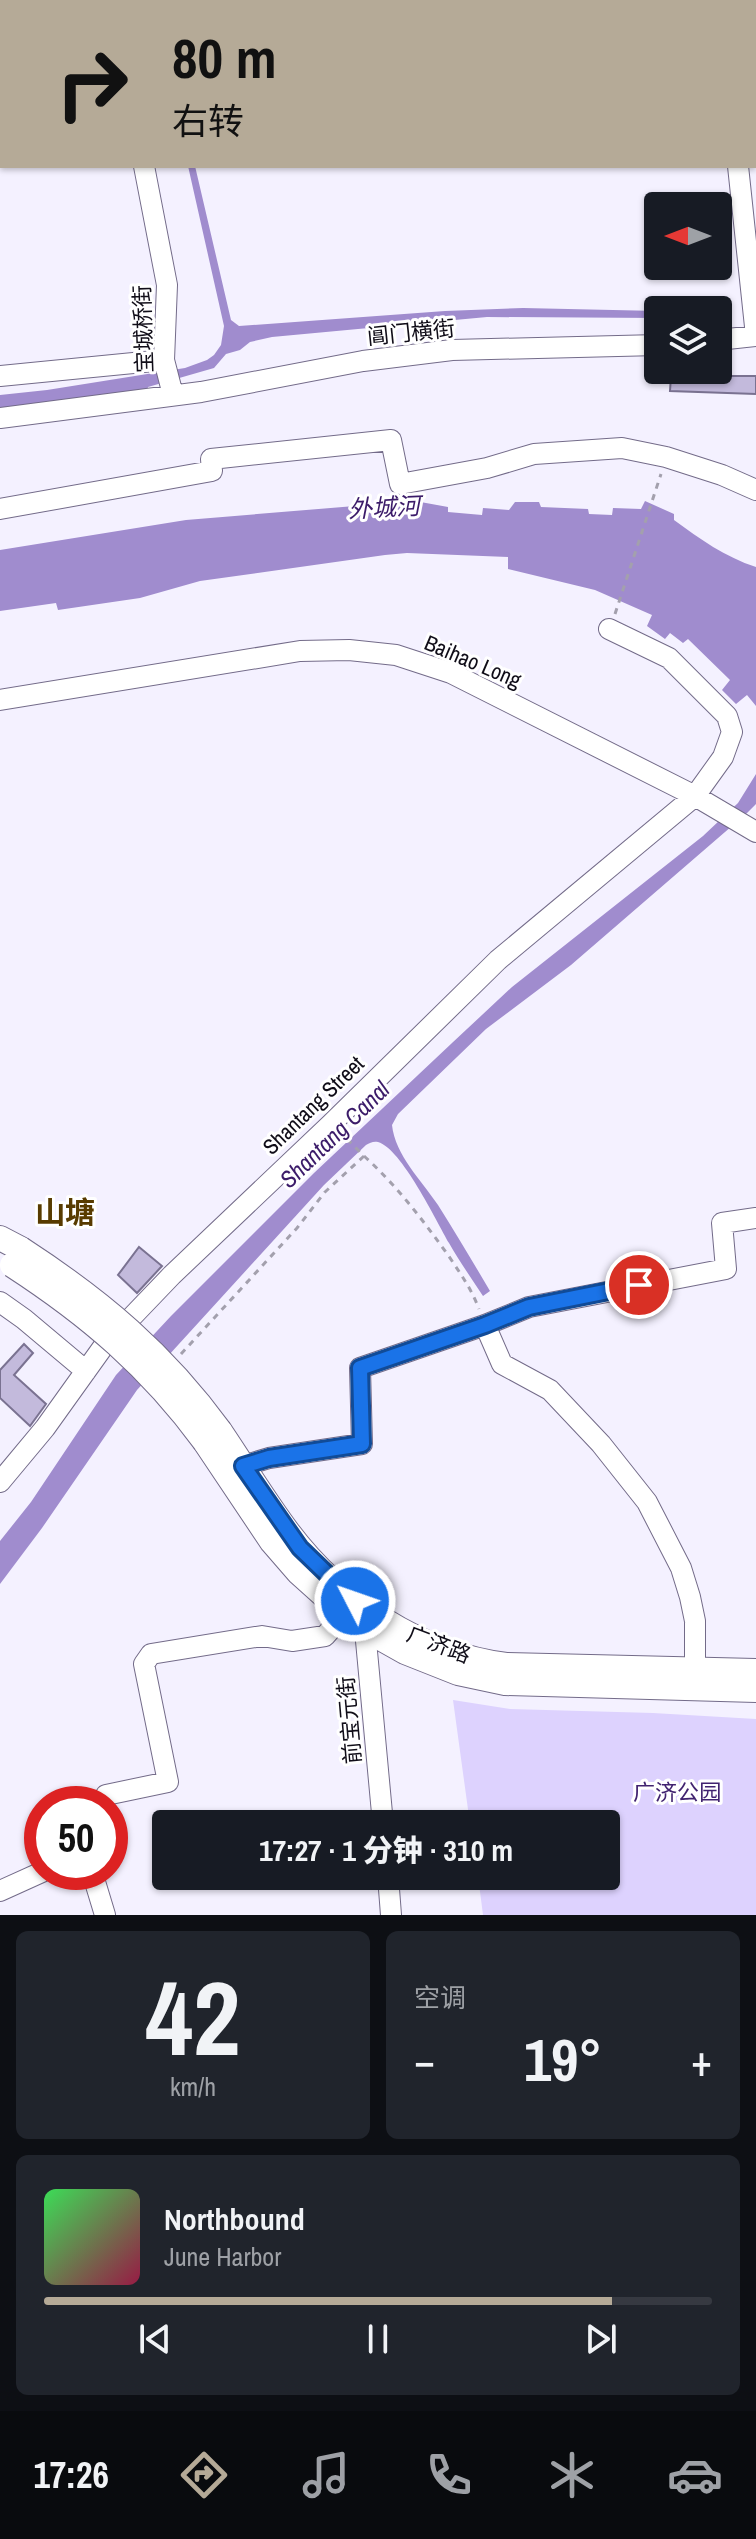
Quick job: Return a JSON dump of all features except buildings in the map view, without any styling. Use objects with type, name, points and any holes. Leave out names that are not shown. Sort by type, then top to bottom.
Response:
[{"type":"main road","name":"广济路","points":[[8,1253],[75,1285],[134,1333],[185,1385],[277,1548],[310,1584],[359,1615],[433,1645],[489,1662],[531,1667],[756,1671]]},
{"type":"main road","name":"广济路","points":[[213,1436],[243,1466],[300,1548],[388,1644],[436,1665],[496,1682],[756,1690]]},
{"type":"street","name":"宝城桥街","points":[[144,168],[167,285],[168,377]]},
{"type":"street","points":[[732,334],[755,323],[750,214],[738,168]]},
{"type":"street","name":"阊门横街","points":[[168,377],[363,361],[452,350],[644,345]]},
{"type":"street","points":[[0,376],[168,377]]},
{"type":"street","points":[[0,418],[168,377]]},
{"type":"street","points":[[0,509],[212,471],[211,459],[391,440],[400,484],[487,468],[534,454],[622,448],[666,457],[756,490]]},
{"type":"street","name":"Shantang Street","points":[[0,1482],[45,1428],[103,1347],[172,1275],[498,960],[704,801],[732,732],[727,716],[669,658],[612,621]]},
{"type":"street","name":"Baihao Long","points":[[0,700],[300,651],[349,650],[396,655],[451,673],[704,801],[752,830]]},
{"type":"street","points":[[243,1466],[269,1458],[362,1444],[360,1368],[529,1307],[726,1269],[722,1223],[756,1218]]},
{"type":"street","points":[[0,1302],[86,1371]]},
{"type":"street","points":[[485,1325],[502,1364],[550,1390],[601,1444],[647,1502],[681,1568],[690,1597],[695,1621],[695,1671]]},
{"type":"street","points":[[128,1790],[168,1782],[144,1664],[151,1654],[262,1636],[292,1641],[325,1636],[359,1615]]},
{"type":"street","name":"前宝元街","points":[[359,1615],[381,1810]]},
{"type":"street","points":[[0,1891],[24,1880]]},
{"type":"street","points":[[97,1890],[105,1915]]},
{"type":"street","points":[[389,1890],[391,1915]]},
{"type":"path","points":[[612,621],[666,457]]},
{"type":"path","points":[[347,1139],[419,1214],[472,1290],[485,1325]]},
{"type":"path","points":[[178,1358],[362,1154]]},
{"type":"green space","name":"广济公园","points":[[453,1700],[510,1709],[756,1719],[756,1915],[483,1915],[480,1890],[620,1890],[620,1810],[468,1810]]},
{"type":"water","points":[[188,168],[195,168],[231,320],[239,326],[523,308],[644,311],[644,318],[487,317],[272,337],[250,342],[240,350],[226,354],[214,368],[148,387],[147,391],[0,414],[0,395],[185,368],[207,360],[221,345],[224,326]]},
{"type":"water","name":"外城河","points":[[415,501],[448,507],[448,512],[482,515],[483,508],[509,510],[515,502],[539,502],[541,507],[588,509],[589,514],[612,515],[613,508],[641,509],[645,501],[674,514],[674,520],[703,541],[756,567],[756,706],[747,695],[736,704],[722,690],[730,680],[688,639],[683,643],[670,633],[665,639],[647,626],[652,615],[595,590],[508,569],[508,557],[385,555],[200,581],[140,598],[58,610],[56,603],[0,611],[0,550],[186,520]]},
{"type":"water","points":[[756,774],[756,804],[747,813],[571,965],[486,1029],[398,1114],[392,1125],[398,1147],[438,1205],[490,1291],[483,1296],[397,1157],[378,1142],[366,1145],[324,1185],[137,1390],[0,1584],[0,1541],[31,1502],[116,1375],[171,1316],[314,1173],[512,987],[703,836],[738,803]]},
{"type":"district","name":"山塘","points":[[65,1212]]},
{"type":"route","points":[[355,1601],[300,1548],[243,1466],[269,1458],[362,1444],[360,1368],[529,1307],[639,1285]]},
{"type":"water label","name":"Shantang Canal","points":[[334,1134]]}]
